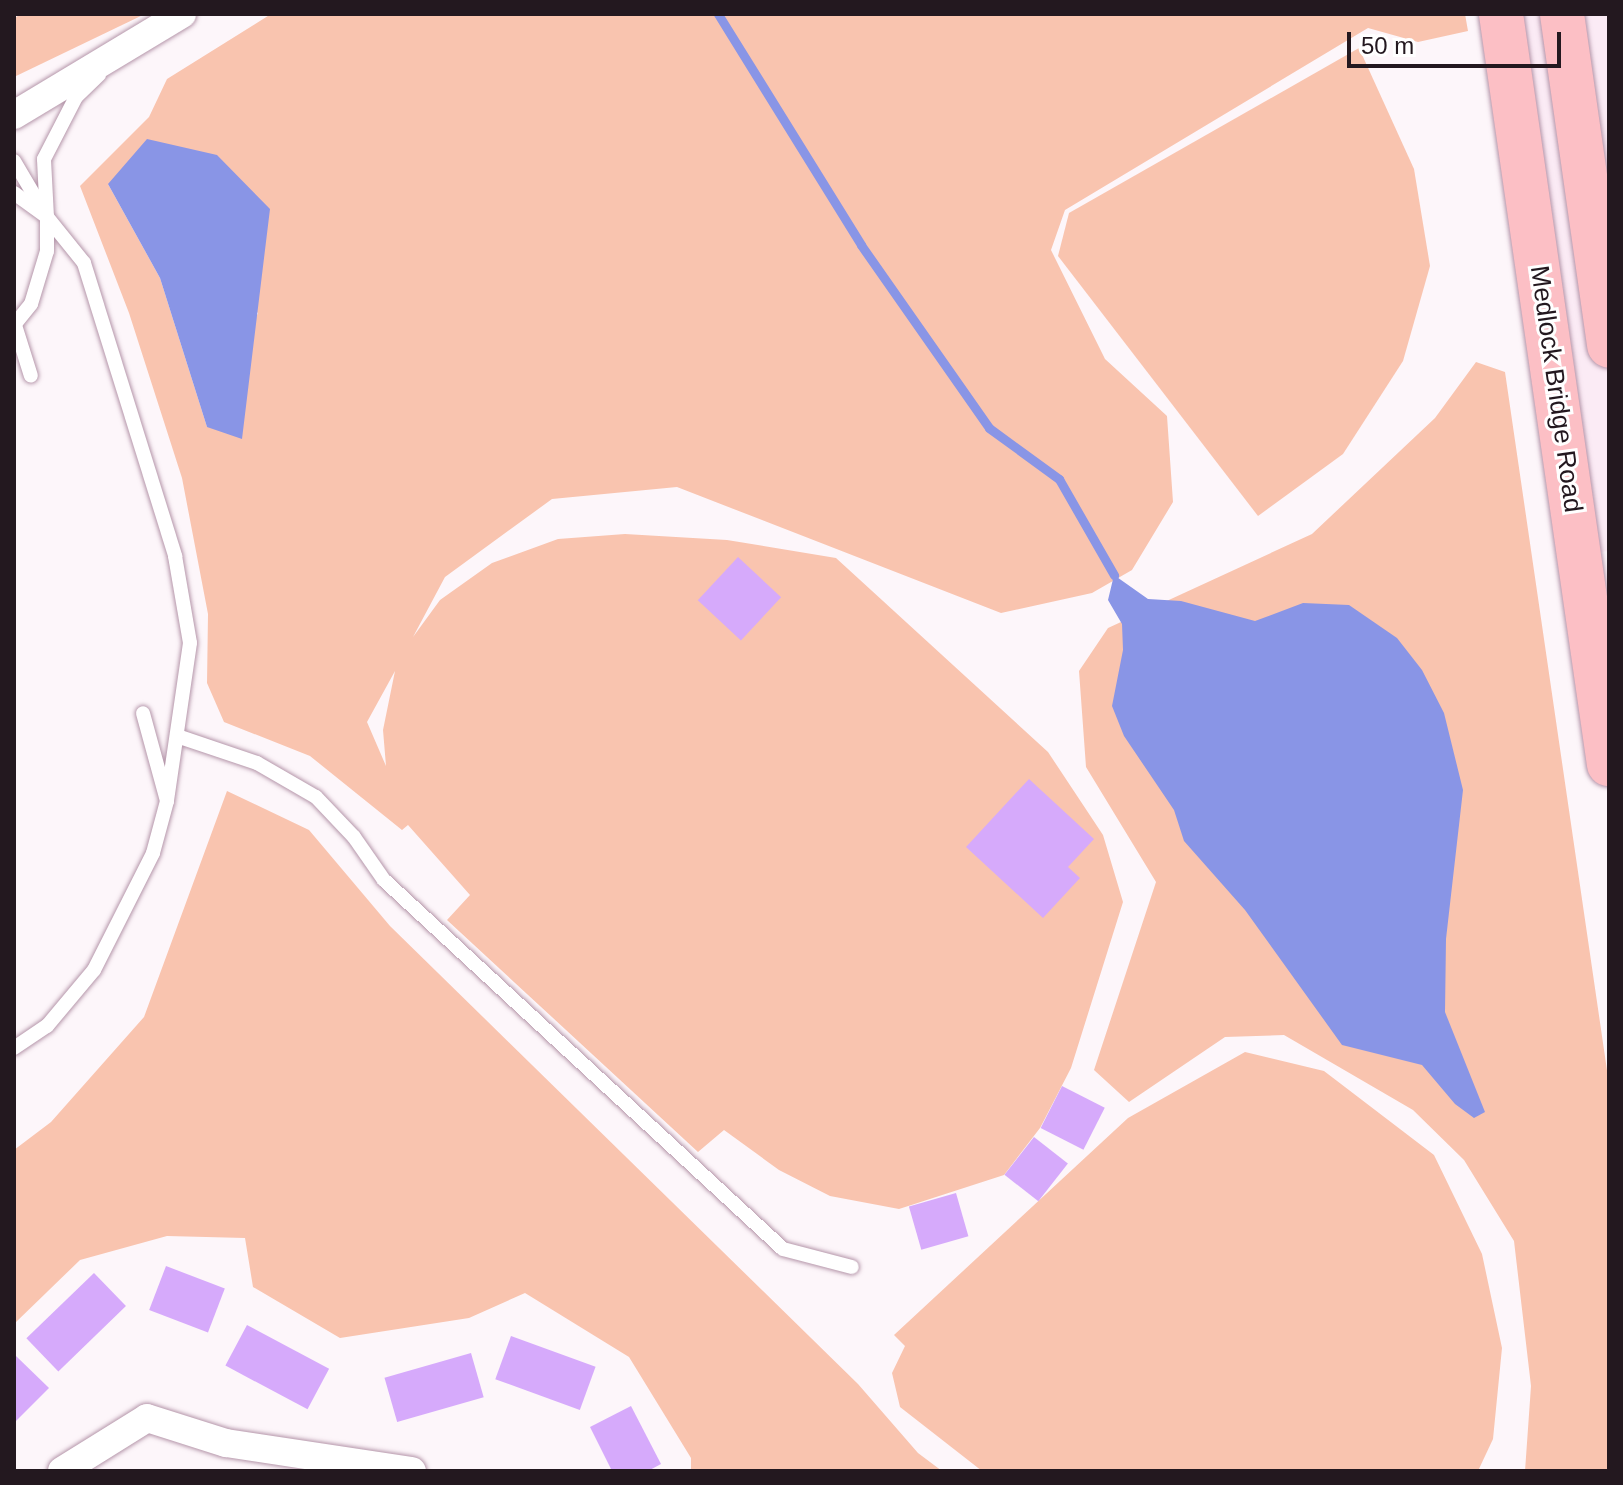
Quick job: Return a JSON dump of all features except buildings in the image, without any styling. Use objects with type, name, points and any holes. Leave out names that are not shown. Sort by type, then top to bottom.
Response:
[{"type":"highway","name":"Medlock Bridge Road","points":[[1501,14],[1609,764]]},
{"type":"highway","points":[[1562,14],[1609,346]]},
{"type":"street","points":[[14,115],[182,14]]},
{"type":"street","points":[[62,1471],[147,1418],[226,1443],[412,1471]]},
{"type":"lane","points":[[31,376],[14,325],[31,304],[47,251],[44,159],[57,127],[76,97],[128,46]]},
{"type":"lane","points":[[14,161],[47,217],[84,263],[175,556],[190,643],[167,801],[153,853],[94,970],[47,1026],[14,1048]]},
{"type":"lane","points":[[14,193],[47,217]]},
{"type":"lane","points":[[143,713],[167,801]]},
{"type":"lane","points":[[177,736],[257,763],[316,797],[354,837],[384,880],[783,1249],[852,1267]]},
{"type":"shaded area","points":[[20,14],[145,14],[14,77],[14,19]]},
{"type":"shaded area","points":[[271,14],[1465,14],[1468,31],[1418,42],[1368,28],[1065,210],[1051,250],[1105,359],[1167,416],[1173,502],[1132,570],[1092,593],[1001,613],[677,487],[552,499],[445,577],[413,637],[440,600],[492,563],[558,539],[625,534],[727,540],[836,558],[1048,752],[1103,835],[1123,902],[1071,1068],[1040,1128],[1004,1175],[899,1209],[830,1196],[779,1170],[724,1130],[698,1152],[447,920],[470,895],[408,825],[402,830],[310,756],[224,722],[207,683],[208,614],[182,478],[129,313],[80,186],[149,117],[167,79]],"holes":[[[108,184],[258,313],[207,427],[160,278]],[[395,671],[383,730],[386,766],[367,722]]]},
{"type":"shaded area","points":[[1501,14],[1609,14],[1609,551],[1589,553]]},
{"type":"shaded area","points":[[1359,48],[1414,169],[1430,266],[1403,361],[1343,454],[1258,516],[1058,256],[1069,213]]},
{"type":"shaded area","points":[[1476,362],[1505,372],[1609,1084],[1609,1471],[1525,1471],[1531,1386],[1514,1241],[1464,1160],[1413,1110],[1284,1035],[1225,1037],[1129,1102],[1094,1070],[1156,882],[1086,767],[1079,671],[1108,628],[1312,534],[1435,418]]},
{"type":"shaded area","points":[[227,791],[309,830],[390,926],[858,1384],[918,1453],[942,1471],[691,1471],[691,1458],[629,1357],[525,1293],[469,1318],[340,1338],[253,1287],[245,1238],[167,1236],[80,1260],[14,1324],[14,1150],[51,1122],[144,1017]]},
{"type":"shaded area","points":[[1245,1052],[1324,1071],[1434,1155],[1482,1254],[1502,1348],[1493,1439],[1478,1471],[982,1471],[900,1407],[892,1373],[905,1346],[894,1335],[1128,1118]]},
{"type":"water","points":[[147,139],[217,155],[270,209],[242,439],[207,427],[160,278],[108,184]]},
{"type":"water","points":[[1114,575],[1148,599],[1181,601],[1255,621],[1303,603],[1349,605],[1397,638],[1422,670],[1444,713],[1463,790],[1446,939],[1445,1012],[1485,1112],[1474,1118],[1455,1104],[1422,1065],[1342,1045],[1245,910],[1184,841],[1174,810],[1124,736],[1112,706],[1123,650],[1122,624],[1108,600]]},
{"type":"waterway","points":[[718,14],[861,245],[989,428],[1059,479],[1114,575]]}]
